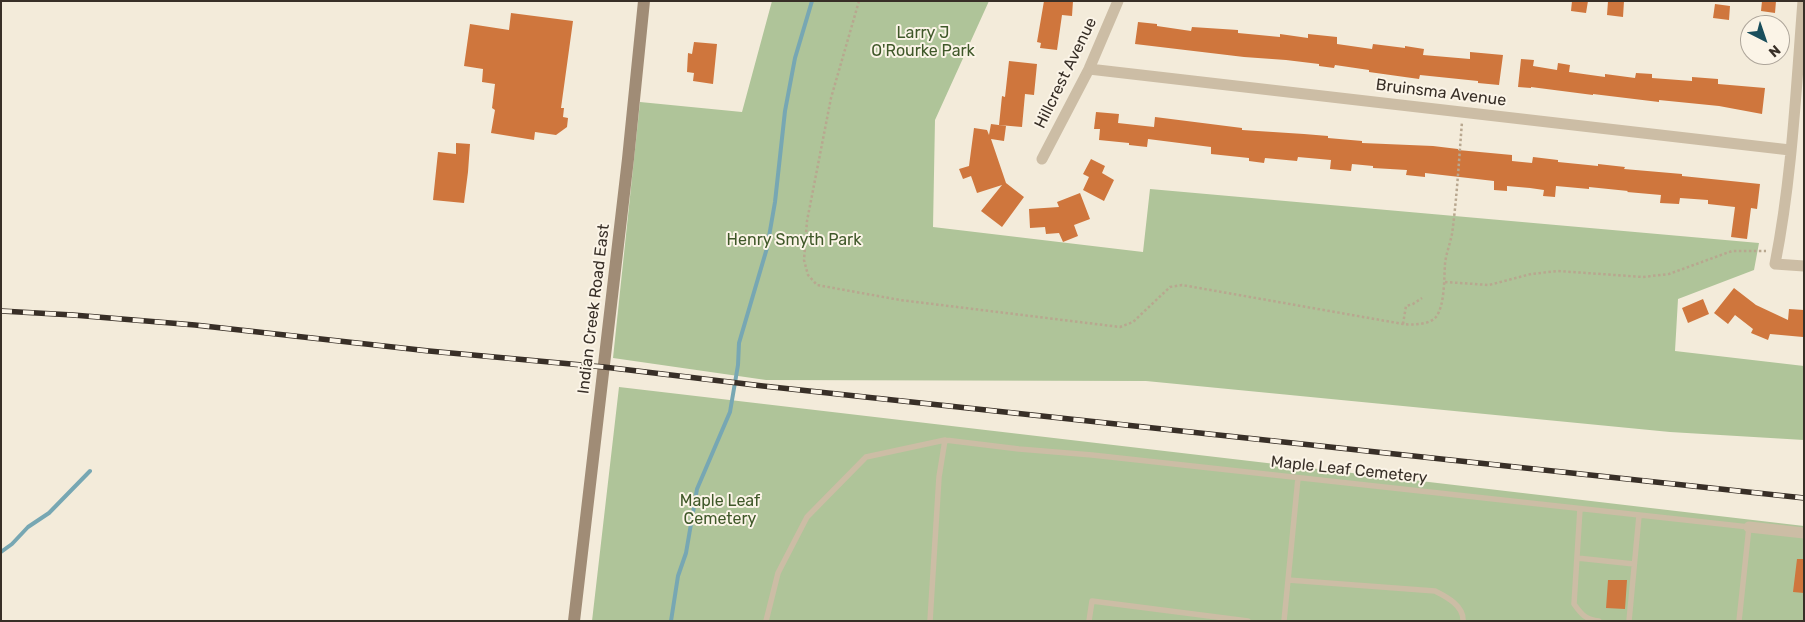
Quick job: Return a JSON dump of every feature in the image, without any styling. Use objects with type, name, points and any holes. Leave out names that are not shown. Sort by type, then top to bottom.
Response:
[{"type":"main road","name":"Indian Creek Road East","points":[[574,621],[628,159],[644,1]]},
{"type":"street","name":"Hillcrest Avenue","points":[[1042,159],[1089,69],[1118,1]]},
{"type":"street","points":[[1803,1],[1790,150],[1774,264],[1804,266]]},
{"type":"street","name":"Bruinsma Avenue","points":[[1089,69],[1790,150]]},
{"type":"street","points":[[1749,527],[1804,533]]},
{"type":"lane","name":"Maple Leaf Cemetery","points":[[766,621],[778,573],[807,517],[866,457],[945,440],[1749,527]]},
{"type":"lane","points":[[930,621],[939,477],[945,440]]},
{"type":"lane","points":[[1284,621],[1298,478]]},
{"type":"lane","points":[[1580,509],[1574,604],[1580,614],[1591,620],[1599,621]]},
{"type":"lane","points":[[1629,621],[1639,516]]},
{"type":"lane","points":[[1739,621],[1749,527]]},
{"type":"lane","points":[[1577,558],[1634,564]]},
{"type":"lane","points":[[1288,580],[1435,591],[1452,599],[1464,616],[1463,621]]},
{"type":"lane","points":[[1089,621],[1092,601],[1248,621]]},
{"type":"path","points":[[859,1],[831,98],[807,221],[804,260],[808,275],[818,285],[900,300],[1120,327],[1134,322],[1170,287],[1182,285],[1403,324],[1412,325],[1427,322],[1436,317],[1445,282],[1445,262],[1452,235],[1463,112]]},
{"type":"path","points":[[1445,282],[1489,285],[1531,274],[1558,271],[1643,277],[1669,274],[1732,251],[1777,251]]},
{"type":"path","points":[[1403,324],[1406,306],[1422,298]]},
{"type":"green space","name":"Henry Smyth Park","points":[[772,1],[989,1],[935,120],[933,227],[1143,252],[1150,189],[1759,243],[1754,270],[1678,299],[1675,351],[1804,366],[1804,440],[1670,432],[1146,381],[766,380],[613,358],[640,102],[742,112]]},
{"type":"green space","name":"Maple Leaf Cemetery","points":[[619,387],[1804,526],[1804,621],[592,621]]},
{"type":"building","points":[[1044,1],[1073,1],[1072,16],[1062,15],[1057,50],[1040,48],[1041,43],[1037,42]]},
{"type":"building","points":[[1572,1],[1588,1],[1586,13],[1571,11]]},
{"type":"building","points":[[1608,1],[1624,1],[1623,17],[1607,15]]},
{"type":"building","points":[[1762,1],[1776,1],[1775,13],[1761,11]]},
{"type":"building","points":[[1715,4],[1730,6],[1729,20],[1713,18]]},
{"type":"building","points":[[511,13],[573,21],[561,108],[564,108],[563,117],[568,118],[567,127],[556,135],[535,132],[534,140],[491,133],[495,110],[492,108],[495,84],[482,82],[483,69],[464,66],[470,24],[509,30]]},
{"type":"building","points":[[1138,22],[1191,31],[1192,27],[1238,30],[1238,33],[1280,37],[1280,34],[1308,38],[1308,34],[1337,37],[1337,44],[1372,49],[1373,44],[1405,48],[1405,46],[1424,49],[1423,55],[1470,59],[1470,52],[1503,55],[1499,85],[1420,75],[1419,79],[1335,65],[1334,68],[1286,60],[1135,44]]},
{"type":"building","points":[[694,42],[717,44],[713,84],[693,81],[694,73],[687,72],[688,53],[692,54]]},
{"type":"building","points":[[1521,59],[1534,60],[1533,66],[1557,70],[1558,63],[1570,65],[1569,72],[1605,77],[1605,74],[1635,78],[1636,73],[1652,74],[1652,78],[1692,81],[1692,77],[1718,79],[1718,84],[1765,88],[1762,114],[1719,106],[1659,100],[1659,102],[1518,87]]},
{"type":"building","points":[[1009,61],[1037,64],[1034,95],[1025,94],[1022,127],[999,125],[1002,96],[1005,97]]},
{"type":"building","points":[[1096,112],[1119,114],[1118,123],[1154,127],[1155,117],[1242,128],[1242,130],[1328,136],[1328,138],[1362,141],[1362,143],[1433,146],[1512,155],[1512,161],[1532,163],[1533,157],[1558,160],[1558,162],[1598,166],[1598,164],[1625,167],[1624,169],[1760,184],[1757,209],[1751,208],[1747,239],[1731,237],[1735,207],[1708,204],[1708,200],[1680,198],[1679,204],[1660,203],[1661,195],[1589,187],[1589,189],[1556,186],[1555,197],[1543,196],[1544,190],[1530,188],[1507,186],[1507,191],[1494,190],[1494,181],[1425,173],[1425,177],[1406,175],[1407,170],[1373,168],[1373,166],[1352,164],[1351,171],[1330,169],[1331,160],[1298,157],[1297,161],[1265,158],[1264,163],[1249,161],[1249,158],[1211,154],[1211,147],[1148,139],[1147,147],[1129,145],[1129,143],[1099,140],[1100,129],[1094,129]]},
{"type":"building","points":[[991,124],[1006,126],[1004,141],[991,139],[1006,183],[1024,197],[1002,227],[981,211],[1002,185],[977,193],[971,176],[963,179],[959,169],[969,166],[974,128],[987,130],[989,135]]},
{"type":"building","points":[[456,143],[470,144],[464,203],[433,200],[438,152],[456,154]]},
{"type":"building","points":[[1091,159],[1105,166],[1102,173],[1114,180],[1104,201],[1083,190],[1089,177],[1083,174]]},
{"type":"building","points":[[1080,193],[1090,219],[1074,225],[1078,236],[1063,242],[1059,233],[1046,234],[1045,227],[1030,228],[1029,209],[1059,207],[1057,202]]},
{"type":"building","points":[[1734,288],[1756,305],[1788,320],[1789,309],[1804,310],[1803,337],[1770,334],[1768,340],[1751,333],[1753,329],[1735,315],[1728,324],[1714,313]]},
{"type":"building","points":[[1703,299],[1709,314],[1688,323],[1682,308]]},
{"type":"building","points":[[1797,559],[1804,559],[1804,593],[1793,592]]},
{"type":"building","points":[[1608,580],[1627,580],[1625,609],[1606,608]]},
{"type":"waterway","points":[[671,621],[678,576],[686,553],[697,489],[730,412],[738,365],[739,343],[767,248],[775,202],[785,111],[795,58],[812,1]]},
{"type":"waterway","points":[[1,552],[12,544],[28,527],[49,513],[90,471]]},
{"type":"railway","points":[[1,311],[195,325],[429,351],[604,367],[763,386],[1804,498]]},
{"type":"park label","name":"Larry J O'Rourke Park","points":[[923,42]]}]
